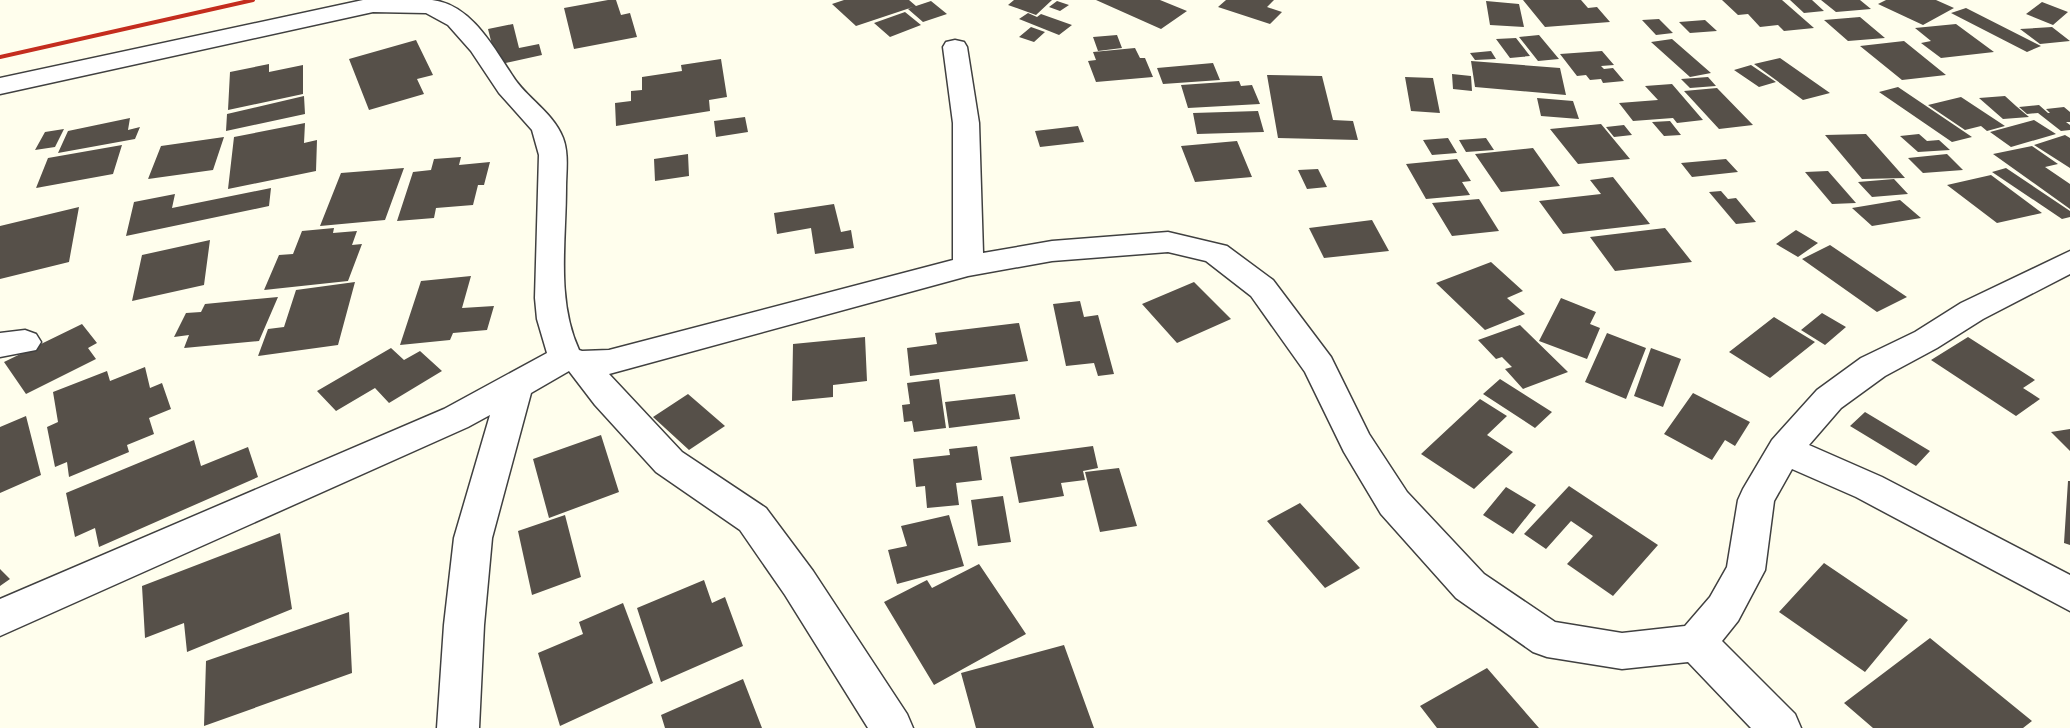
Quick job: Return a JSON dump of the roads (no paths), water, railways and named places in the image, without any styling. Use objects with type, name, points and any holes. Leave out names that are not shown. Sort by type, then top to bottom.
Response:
[{"type":"street","points":[[0,86],[382,2],[424,4],[462,10],[507,86],[531,112],[549,137],[552,161],[549,297],[552,323],[558,344],[669,462],[753,519],[799,583],[892,728]]},
{"type":"street","points":[[955,47],[966,123],[968,266]]},
{"type":"street","points":[[0,618],[456,418],[574,361],[609,362],[968,266],[1052,251],[1168,242],[1216,253],[1262,288],[1319,366],[1356,442],[1395,502],[1470,586],[1547,639],[1622,651],[1696,643],[1724,609],[1746,570],[1756,500],[1784,450],[1828,399],[1873,367],[1926,340],[1972,311],[2070,261]]},
{"type":"street","points":[[449,723],[473,538],[495,467],[514,389]]},
{"type":"street","points":[[1784,450],[1869,487],[2070,594]]},
{"type":"street","points":[[1696,643],[1780,728]]},
{"type":"railway","points":[[0,57],[253,0]]}]
